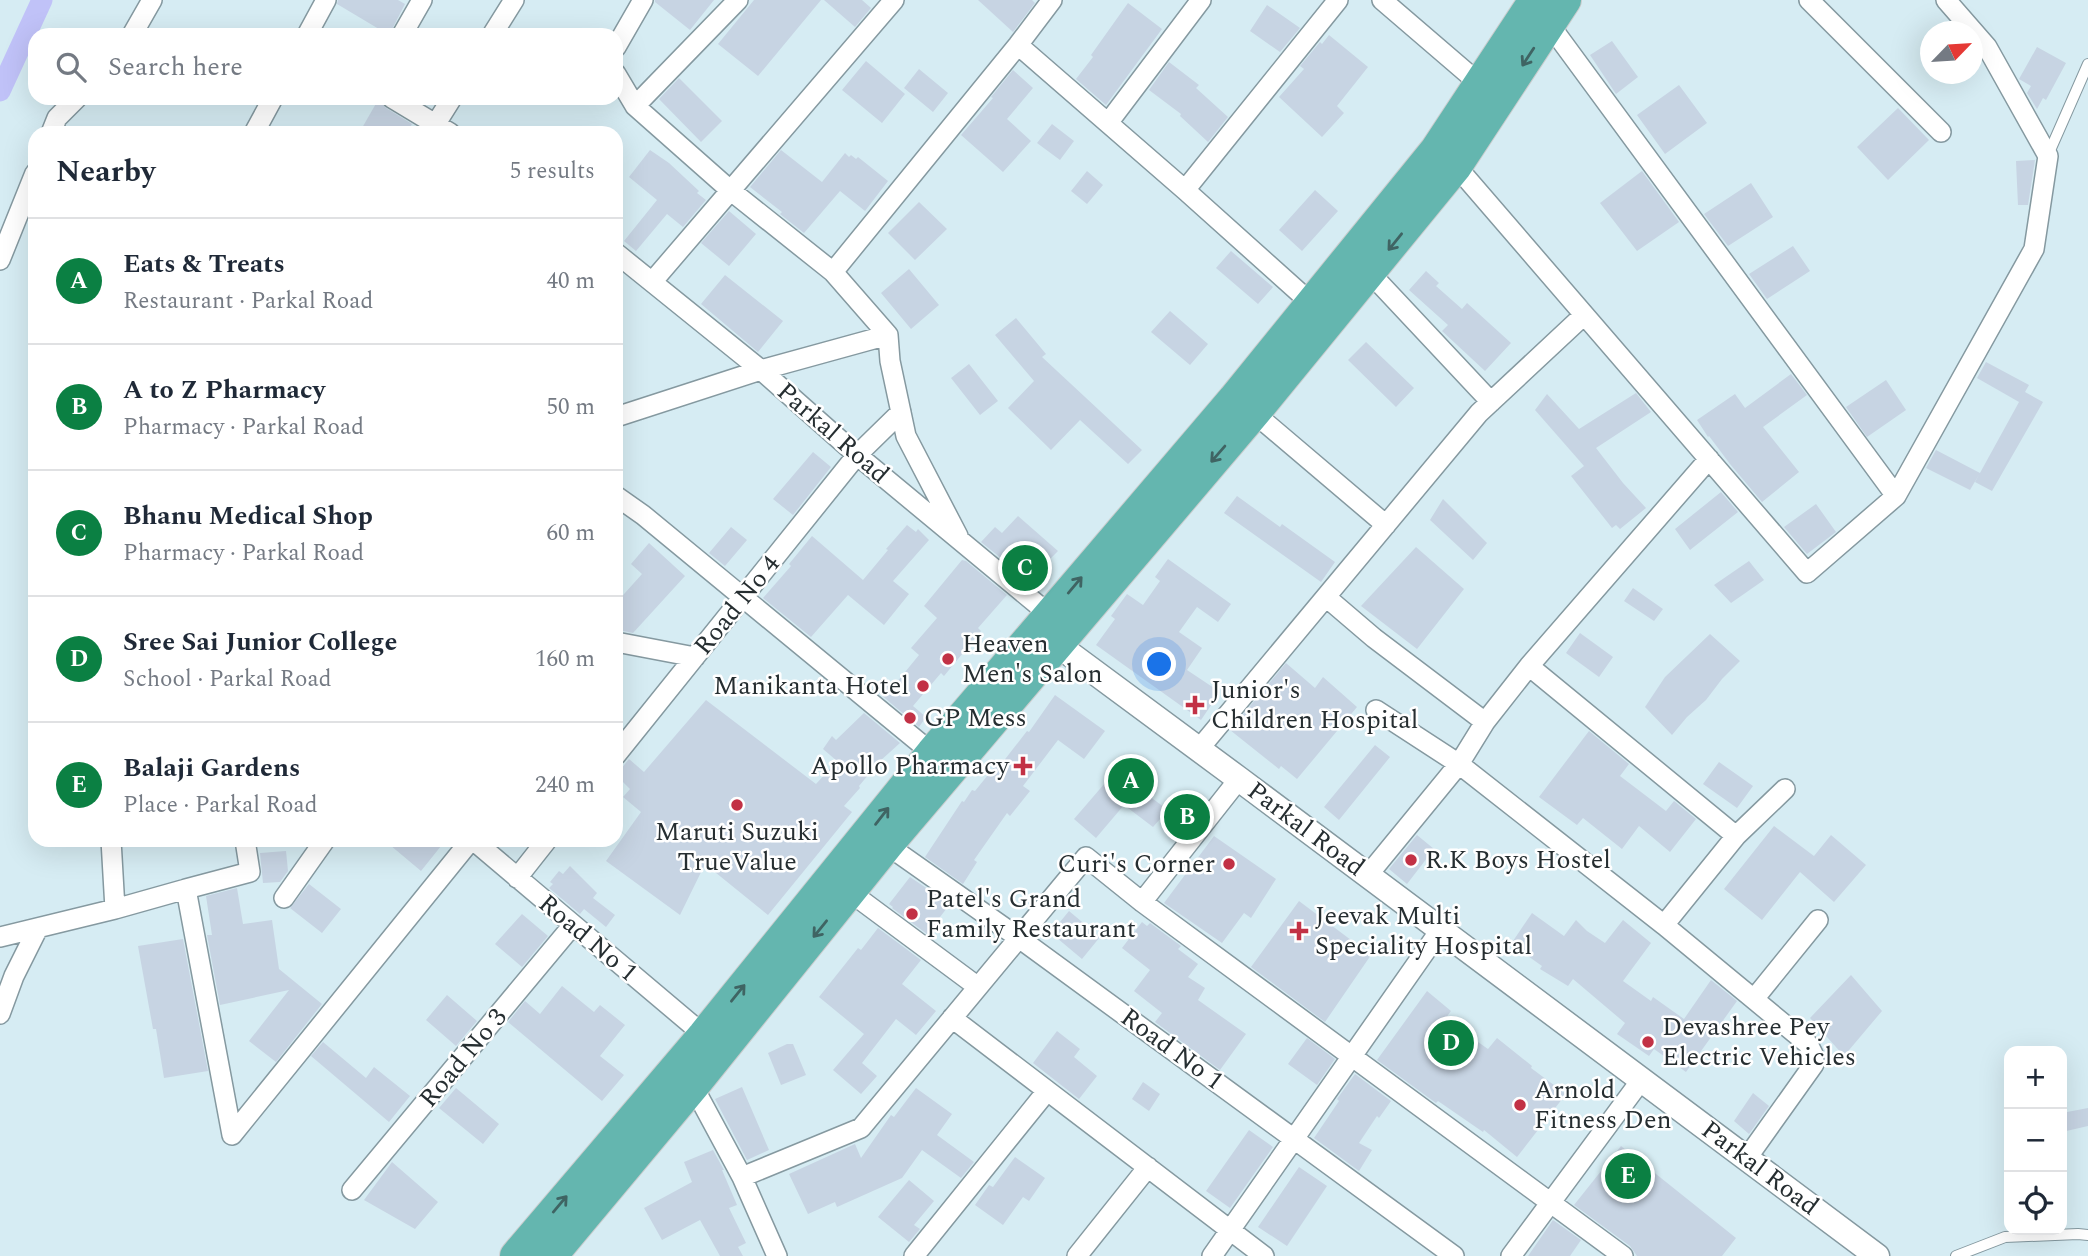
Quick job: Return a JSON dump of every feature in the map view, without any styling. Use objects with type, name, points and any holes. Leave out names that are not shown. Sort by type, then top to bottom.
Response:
[{"type":"highway","points":[[551,1256],[850,892],[1047,630],[1436,150],[1481,85],[1550,8]]},
{"type":"highway","points":[[516,1256],[704,1035],[932,753],[1254,413],[1370,273],[1456,166],[1550,8]]},
{"type":"street","points":[[136,28],[152,0]]},
{"type":"street","points":[[311,28],[326,0]]},
{"type":"street","points":[[406,28],[422,0]]},
{"type":"street","points":[[496,28],[514,0]]},
{"type":"street","points":[[623,35],[643,0]]},
{"type":"street","points":[[635,106],[738,0]]},
{"type":"street","points":[[652,282],[894,0]]},
{"type":"street","points":[[833,272],[1052,0]]},
{"type":"street","points":[[1108,123],[1201,0]]},
{"type":"street","points":[[1185,190],[1338,0]]},
{"type":"street","points":[[1382,0],[1481,85]]},
{"type":"street","points":[[1809,0],[1941,132]]},
{"type":"street","points":[[1456,166],[1807,573],[1896,496],[2034,249],[2048,156],[1987,47],[1946,0]]},
{"type":"street","points":[[1550,8],[1896,496]]},
{"type":"street","points":[[1018,45],[1311,303]]},
{"type":"street","points":[[623,86],[635,106],[730,190],[833,272],[888,335],[890,361],[906,436],[963,544]]},
{"type":"street","points":[[54,126],[57,118],[70,105]]},
{"type":"street","points":[[258,126],[269,105]]},
{"type":"street","points":[[401,105],[432,126]]},
{"type":"street","points":[[440,126],[449,105]]},
{"type":"street","points":[[0,260],[28,190]]},
{"type":"street","name":"Parkal Road","points":[[623,259],[761,370],[963,544],[1047,630],[1199,749],[1877,1256]]},
{"type":"street","points":[[1370,273],[1491,402]]},
{"type":"street","points":[[1199,749],[1479,413],[1584,315]]},
{"type":"street","points":[[623,414],[761,370],[888,335]]},
{"type":"street","name":"Road No 4","points":[[623,746],[857,455],[901,412]]},
{"type":"street","points":[[1254,413],[1386,525]]},
{"type":"street","points":[[1368,875],[1459,764],[1485,722],[1530,666],[1709,459]]},
{"type":"street","points":[[623,501],[932,753]]},
{"type":"street","points":[[1326,597],[1374,638],[1485,722]]},
{"type":"street","points":[[623,643],[695,657]]},
{"type":"street","points":[[1530,666],[1736,836]]},
{"type":"street","points":[[1376,710],[1459,764],[1664,925],[1808,1044],[1814,1064],[1747,1158]]},
{"type":"street","points":[[1142,902],[1239,779]]},
{"type":"street","points":[[1664,925],[1736,836],[1785,789]]},
{"type":"street","name":"Road No 1","points":[[887,845],[1019,938],[1454,1256]]},
{"type":"street","points":[[111,847],[115,909]]},
{"type":"street","points":[[0,937],[250,872],[246,847]]},
{"type":"street","points":[[284,898],[320,847]]},
{"type":"street","points":[[187,888],[232,1135],[466,847]]},
{"type":"street","name":"Road No 1","points":[[480,847],[704,1035]]},
{"type":"street","points":[[517,878],[541,847]]},
{"type":"street","points":[[742,1177],[861,1128],[1086,857],[1142,902],[1623,1256]]},
{"type":"street","points":[[850,892],[978,987]]},
{"type":"street","points":[[1754,999],[1818,920]]},
{"type":"street","name":"Road No 3","points":[[352,1190],[573,925]]},
{"type":"street","points":[[0,1014],[14,976],[38,928]]},
{"type":"street","points":[[1212,1256],[1441,929]]},
{"type":"street","points":[[952,1018],[1264,1256]]},
{"type":"street","points":[[1511,1256],[1642,1079]]},
{"type":"street","points":[[693,1086],[742,1177],[777,1256]]},
{"type":"street","points":[[914,1256],[1047,1091]]},
{"type":"street","points":[[1077,1256],[1148,1167]]},
{"type":"lane","points":[[2048,156],[2088,64]]},
{"type":"lane","points":[[1956,1256],[2005,1237],[2088,1235]]},
{"type":"building","points":[[338,0],[398,0],[405,4],[393,28],[377,28],[337,4]]},
{"type":"building","points":[[655,0],[714,0],[690,30]]},
{"type":"building","points":[[754,0],[821,0],[758,76],[718,44]]},
{"type":"building","points":[[824,0],[862,0],[871,8],[855,27]]},
{"type":"building","points":[[978,0],[1032,0],[1035,3],[1013,32]]},
{"type":"building","points":[[1128,3],[1162,29],[1106,105],[1076,79]]},
{"type":"building","points":[[1267,5],[1300,28],[1280,52],[1250,31]]},
{"type":"building","points":[[1329,35],[1368,67],[1337,106],[1344,113],[1322,137],[1279,97],[1304,69],[1300,66]]},
{"type":"building","points":[[1612,41],[1638,77],[1616,94],[1590,55]]},
{"type":"building","points":[[2037,47],[2066,63],[2046,100],[2043,98],[2037,109],[2027,93],[2031,86],[2019,79]]},
{"type":"building","points":[[866,61],[905,94],[882,123],[842,90]]},
{"type":"building","points":[[1169,62],[1199,85],[1196,88],[1228,117],[1208,142],[1180,116],[1181,114],[1149,90]]},
{"type":"building","points":[[919,69],[948,93],[933,112],[904,88]]},
{"type":"building","points":[[1013,70],[1033,88],[1007,119],[1031,141],[1003,172],[961,135]]},
{"type":"building","points":[[679,78],[722,121],[701,142],[659,99]]},
{"type":"building","points":[[1679,85],[1707,123],[1665,154],[1637,115]]},
{"type":"building","points":[[375,105],[383,105],[412,124],[411,126],[363,126]]},
{"type":"building","points":[[1898,108],[1929,140],[1888,180],[1857,147]]},
{"type":"building","points":[[1052,124],[1074,141],[1060,160],[1037,143]]},
{"type":"building","points":[[650,150],[669,163],[706,200],[683,227],[667,214],[636,251],[624,241],[657,200],[629,177]]},
{"type":"building","points":[[781,150],[822,182],[845,153],[849,157],[858,157],[888,181],[865,211],[840,191],[804,233],[750,187]]},
{"type":"building","points":[[2035,160],[2028,205],[2018,205],[2016,161]]},
{"type":"building","points":[[1087,171],[1103,185],[1087,204],[1071,191]]},
{"type":"building","points":[[1642,171],[1679,222],[1637,251],[1600,203]]},
{"type":"building","points":[[1751,183],[1773,217],[1728,246],[1704,214]]},
{"type":"building","points":[[1315,190],[1338,211],[1302,251],[1279,230]]},
{"type":"building","points":[[919,202],[947,229],[915,260],[888,233]]},
{"type":"building","points":[[729,211],[756,234],[729,266],[701,243]]},
{"type":"building","points":[[1793,246],[1810,271],[1767,299],[1749,274]]},
{"type":"building","points":[[1231,251],[1273,287],[1258,304],[1216,268]]},
{"type":"building","points":[[909,269],[939,305],[911,329],[881,293]]},
{"type":"building","points":[[1426,271],[1439,283],[1436,286],[1462,309],[1467,303],[1511,343],[1485,371],[1442,331],[1448,325],[1409,290]]},
{"type":"building","points":[[725,275],[783,321],[758,352],[701,304]]},
{"type":"building","points":[[1170,311],[1208,344],[1190,365],[1151,332]]},
{"type":"building","points":[[1016,318],[1046,354],[1042,357],[1142,450],[1128,464],[1080,420],[1051,450],[1008,408],[1034,381],[995,335]]},
{"type":"building","points":[[1366,342],[1414,388],[1396,407],[1348,360]]},
{"type":"building","points":[[1986,362],[2029,385],[2025,392],[2043,402],[1992,491],[1975,482],[2019,402],[1977,378]]},
{"type":"building","points":[[969,364],[998,401],[980,415],[951,378]]},
{"type":"building","points":[[1791,374],[1807,395],[1763,427],[1799,472],[1762,502],[1697,420],[1735,394],[1745,408]]},
{"type":"building","points":[[1886,380],[1906,410],[1867,437],[1846,407]]},
{"type":"building","points":[[1636,393],[1651,412],[1596,448],[1646,508],[1620,529],[1616,525],[1612,528],[1571,476],[1584,466],[1535,410],[1547,394],[1579,429]]},
{"type":"building","points":[[1936,450],[1980,473],[1970,490],[1926,468]]},
{"type":"building","points":[[813,452],[831,467],[793,515],[773,499]]},
{"type":"building","points":[[1721,492],[1738,512],[1690,550],[1675,529]]},
{"type":"building","points":[[1237,496],[1335,562],[1321,582],[1224,513]]},
{"type":"building","points":[[1443,499],[1487,543],[1473,560],[1430,520]]},
{"type":"building","points":[[1816,504],[1836,532],[1807,554],[1784,527]]},
{"type":"building","points":[[1018,516],[1058,551],[1047,562],[1044,559],[1027,579],[981,542],[995,527],[1002,533]]},
{"type":"building","points":[[907,525],[916,532],[918,529],[929,540],[893,581],[909,594],[884,625],[848,595],[811,637],[763,598],[791,566],[789,564],[812,536],[863,580]]},
{"type":"building","points":[[731,527],[747,540],[725,566],[709,553]]},
{"type":"building","points":[[649,543],[685,576],[633,633],[623,631],[623,595],[642,574],[631,564]]},
{"type":"building","points":[[1416,547],[1464,589],[1417,649],[1361,606]]},
{"type":"building","points":[[1168,559],[1231,604],[1218,622],[1197,607],[1179,632],[1202,648],[1187,670],[1220,692],[1201,720],[1096,645],[1115,619],[1111,616],[1127,594],[1143,605],[1160,581],[1155,577]]},
{"type":"building","points":[[962,560],[1007,595],[978,628],[981,631],[944,676],[941,673],[913,706],[926,717],[919,727],[873,688],[881,679],[892,688],[919,655],[911,648],[937,618],[924,606]]},
{"type":"building","points":[[1749,561],[1764,580],[1731,603],[1714,585]]},
{"type":"building","points":[[1633,588],[1663,609],[1654,621],[1624,601]]},
{"type":"building","points":[[1580,633],[1613,657],[1599,677],[1566,653]]},
{"type":"building","points":[[1710,634],[1740,661],[1672,735],[1645,707],[1665,677]]},
{"type":"building","points":[[1286,663],[1315,688],[1323,677],[1357,707],[1297,779],[1281,766],[1279,769],[1230,730]]},
{"type":"building","points":[[1055,695],[1105,731],[1084,759],[1058,740],[1023,786],[1030,791],[1010,816],[1007,813],[974,860],[977,862],[963,884],[925,857],[962,801],[964,802],[972,790],[975,791],[996,765],[999,767],[1027,731],[1029,732]]},
{"type":"building","name":"Maruti Suzuki TrueValue","points":[[706,700],[816,784],[837,761],[823,749],[832,736],[836,740],[864,713],[900,743],[859,786],[844,806],[852,812],[768,915],[705,864],[680,915],[606,861],[616,847],[623,847],[623,837],[641,812],[623,797],[630,789],[623,782],[623,766],[629,759],[644,772]]},
{"type":"building","points":[[1589,731],[1629,764],[1620,776],[1666,811],[1674,801],[1696,819],[1670,852],[1639,826],[1622,849],[1583,818],[1577,825],[1539,797]]},
{"type":"building","points":[[1375,745],[1390,757],[1339,820],[1324,807]]},
{"type":"building","points":[[1124,761],[1146,780],[1142,784],[1151,793],[1149,796],[1168,810],[1153,827],[1124,805],[1096,838],[1074,819]]},
{"type":"building","points":[[1719,762],[1753,786],[1737,808],[1703,784]]},
{"type":"building","points":[[1774,826],[1814,856],[1831,835],[1866,865],[1834,902],[1800,872],[1762,920],[1724,889]]},
{"type":"building","points":[[1417,835],[1434,849],[1407,884],[1389,869]]},
{"type":"building","points":[[1214,836],[1276,879],[1251,918],[1244,913],[1222,943],[1164,903]]},
{"type":"building","points":[[392,847],[440,847],[421,871]]},
{"type":"building","points":[[286,851],[288,871],[280,882],[263,883],[260,853]]},
{"type":"building","points":[[570,866],[597,893],[593,898],[615,915],[606,927],[584,909],[580,914],[549,888],[553,884],[550,882],[559,871],[563,874]]},
{"type":"building","points":[[910,877],[950,904],[927,934],[889,904]]},
{"type":"building","points":[[309,884],[341,909],[322,933],[290,908]]},
{"type":"building","points":[[237,888],[243,924],[272,920],[279,969],[322,1004],[276,1062],[249,1041],[289,990],[220,1005],[207,935],[212,935],[206,896]]},
{"type":"building","points":[[1299,901],[1371,955],[1325,1022],[1251,967]]},
{"type":"building","points":[[1069,911],[1100,937],[1082,959],[1051,933]]},
{"type":"building","points":[[1532,913],[1564,936],[1576,920],[1605,943],[1623,920],[1651,943],[1623,981],[1651,1001],[1653,997],[1684,1019],[1711,980],[1737,1001],[1686,1072],[1654,1049],[1649,1056],[1617,1034],[1625,1023],[1573,979],[1568,986],[1540,969],[1542,966],[1511,944]]},
{"type":"building","points":[[522,914],[548,936],[522,967],[495,944]]},
{"type":"building","points":[[1142,922],[1147,926],[1150,923],[1181,946],[1178,949],[1198,964],[1188,977],[1205,988],[1198,1000],[1246,1034],[1220,1070],[1155,1022],[1162,1013],[1134,991],[1150,970],[1122,948]]},
{"type":"building","points":[[878,928],[921,960],[902,984],[936,1011],[916,1035],[896,1019],[862,1063],[877,1076],[861,1094],[833,1070],[864,1034],[819,997],[858,948],[861,950]]},
{"type":"building","points":[[183,939],[208,1071],[164,1078],[138,946]]},
{"type":"building","points":[[1851,975],[1882,1011],[1844,1056],[1810,1018]]},
{"type":"building","points":[[562,986],[594,1012],[600,1005],[625,1025],[600,1056],[624,1075],[602,1101],[508,1022],[525,1001],[540,1014]]},
{"type":"building","points":[[1427,991],[1451,1011],[1445,1019],[1488,1049],[1497,1038],[1566,1094],[1517,1157],[1484,1130],[1483,1132],[1438,1101],[1436,1103],[1377,1060]]},
{"type":"building","points":[[447,995],[477,1021],[456,1046],[426,1020]]},
{"type":"building","points":[[1057,1031],[1080,1049],[1074,1057],[1097,1076],[1079,1099],[1033,1063]]},
{"type":"building","points":[[1307,1038],[1335,1059],[1317,1085],[1288,1064]]},
{"type":"building","points":[[323,1042],[366,1078],[374,1067],[410,1096],[389,1122],[311,1056]]},
{"type":"building","points":[[793,1044],[806,1075],[781,1085],[768,1053]]},
{"type":"building","points":[[1355,1074],[1391,1101],[1359,1143],[1372,1150],[1359,1171],[1314,1138]]},
{"type":"building","points":[[1143,1082],[1160,1094],[1149,1111],[1132,1099]]},
{"type":"building","points":[[742,1087],[769,1150],[747,1160],[715,1099]]},
{"type":"building","points":[[456,1088],[499,1124],[483,1144],[439,1108]]},
{"type":"building","points":[[916,1088],[952,1114],[937,1135],[974,1162],[961,1178],[922,1150],[902,1178],[837,1207],[835,1202],[808,1214],[789,1174],[855,1144],[861,1158],[891,1115],[894,1117]]},
{"type":"building","points":[[1753,1093],[1769,1106],[1749,1134],[1734,1121]]},
{"type":"building","points":[[2088,1108],[2088,1126],[2067,1131],[2067,1112]]},
{"type":"building","points":[[1249,1130],[1273,1147],[1230,1208],[1206,1191]]},
{"type":"building","points":[[1621,1146],[1736,1238],[1722,1256],[1637,1256],[1630,1246],[1574,1205]]},
{"type":"building","points":[[713,1150],[737,1205],[729,1208],[746,1243],[738,1247],[743,1256],[720,1256],[700,1220],[662,1240],[644,1208],[692,1182],[684,1162]]},
{"type":"building","points":[[1015,1157],[1045,1178],[1029,1201],[1023,1197],[1003,1225],[975,1205],[989,1185],[993,1187]]},
{"type":"building","points":[[392,1162],[438,1202],[415,1229],[364,1200]]},
{"type":"building","points":[[1299,1167],[1327,1186],[1287,1246],[1258,1227]]},
{"type":"building","points":[[909,1180],[934,1201],[914,1225],[920,1229],[909,1242],[878,1217]]},
{"type":"building","points":[[1553,1220],[1581,1240],[1570,1256],[1528,1256]]},
{"type":"waterway","points":[[29,28],[42,0]]},
{"type":"waterway","points":[[0,91],[28,30]]},
{"type":"place","name":"Bhanu Medical Shop","points":[[1025,568]]},
{"type":"place","name":"Heaven Men's Salon","points":[[948,659]]},
{"type":"place","name":"Manikanta Hotel","points":[[923,686]]},
{"type":"place","name":"Junior's Children Hospital","points":[[1195,705]]},
{"type":"place","name":"GP Mess","points":[[910,718]]},
{"type":"place","name":"Apollo Pharmacy","points":[[1023,766]]},
{"type":"place","name":"Eats & Treats","points":[[1131,781]]},
{"type":"place","name":"Maruti Suzuki TrueValue","points":[[737,805]]},
{"type":"place","name":"A to Z Pharmacy","points":[[1187,817]]},
{"type":"place","name":"R.K Boys Hostel","points":[[1411,860]]},
{"type":"place","name":"Curi's Corner","points":[[1229,864]]},
{"type":"place","name":"Patel's Grand Family Restaurant","points":[[912,914]]},
{"type":"place","name":"Jeevak Multi Speciality Hospital","points":[[1299,931]]},
{"type":"place","name":"Devashree Pey Electric Vehicles","points":[[1648,1042]]},
{"type":"place","name":"Sree Sai Junior College","points":[[1451,1043]]},
{"type":"place","name":"Arnold Fitness Den","points":[[1520,1105]]},
{"type":"place","name":"Balaji Gardens","points":[[1628,1176]]}]
